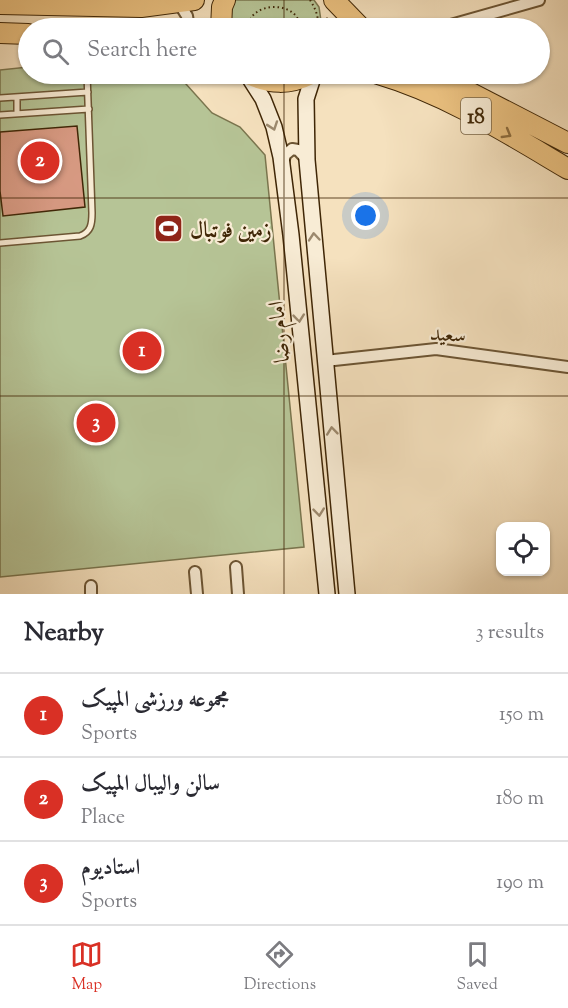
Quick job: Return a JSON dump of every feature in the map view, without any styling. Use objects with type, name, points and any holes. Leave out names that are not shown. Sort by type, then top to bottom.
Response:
[{"type":"highway","points":[[221,18],[225,0]]},
{"type":"highway","points":[[0,4],[141,7],[187,2]]},
{"type":"highway","points":[[0,33],[18,34]]},
{"type":"highway","name":"18","points":[[408,84],[460,107],[568,169]]},
{"type":"highway","name":"18","points":[[453,84],[568,143]]},
{"type":"main road","name":"امام رضا","points":[[254,84],[274,127],[283,166],[327,594]]},
{"type":"main road","name":"امام رضا","points":[[310,84],[306,99],[307,160],[347,594]]},
{"type":"street","points":[[475,18],[539,0]]},
{"type":"street","points":[[187,2],[187,18]]},
{"type":"street","points":[[283,166],[285,155],[292,149],[301,152],[307,160]]},
{"type":"street","name":"سعید","points":[[325,361],[436,349],[568,367]]},
{"type":"street","points":[[236,567],[238,594]]},
{"type":"street","points":[[195,572],[197,594]]},
{"type":"lane","points":[[0,243],[80,236],[90,229],[92,213],[88,84]]},
{"type":"lane","points":[[0,98],[88,92]]},
{"type":"lane","points":[[17,97],[17,114]]},
{"type":"lane","points":[[0,115],[89,109]]},
{"type":"path","points":[[310,0],[318,18]]},
{"type":"path","points":[[287,4],[298,18]]},
{"type":"path","points":[[250,18],[256,7]]},
{"type":"green space","points":[[235,0],[314,0],[319,7],[321,18],[228,18],[229,10]]},
{"type":"green space","points":[[18,68],[18,84],[186,84],[212,113],[240,127],[265,155],[304,547],[0,577],[0,70]]},
{"type":"building","points":[[77,126],[85,207],[3,216],[0,191],[0,132]]},
{"type":"place","name":"سالن والیبال المپیک","points":[[40,161]]},
{"type":"place","name":"زمین فوتبال","points":[[169,229]]},
{"type":"place","name":"مجموعه ورزشی المپیک","points":[[142,351]]},
{"type":"place","name":"استادیوم","points":[[96,423]]}]
